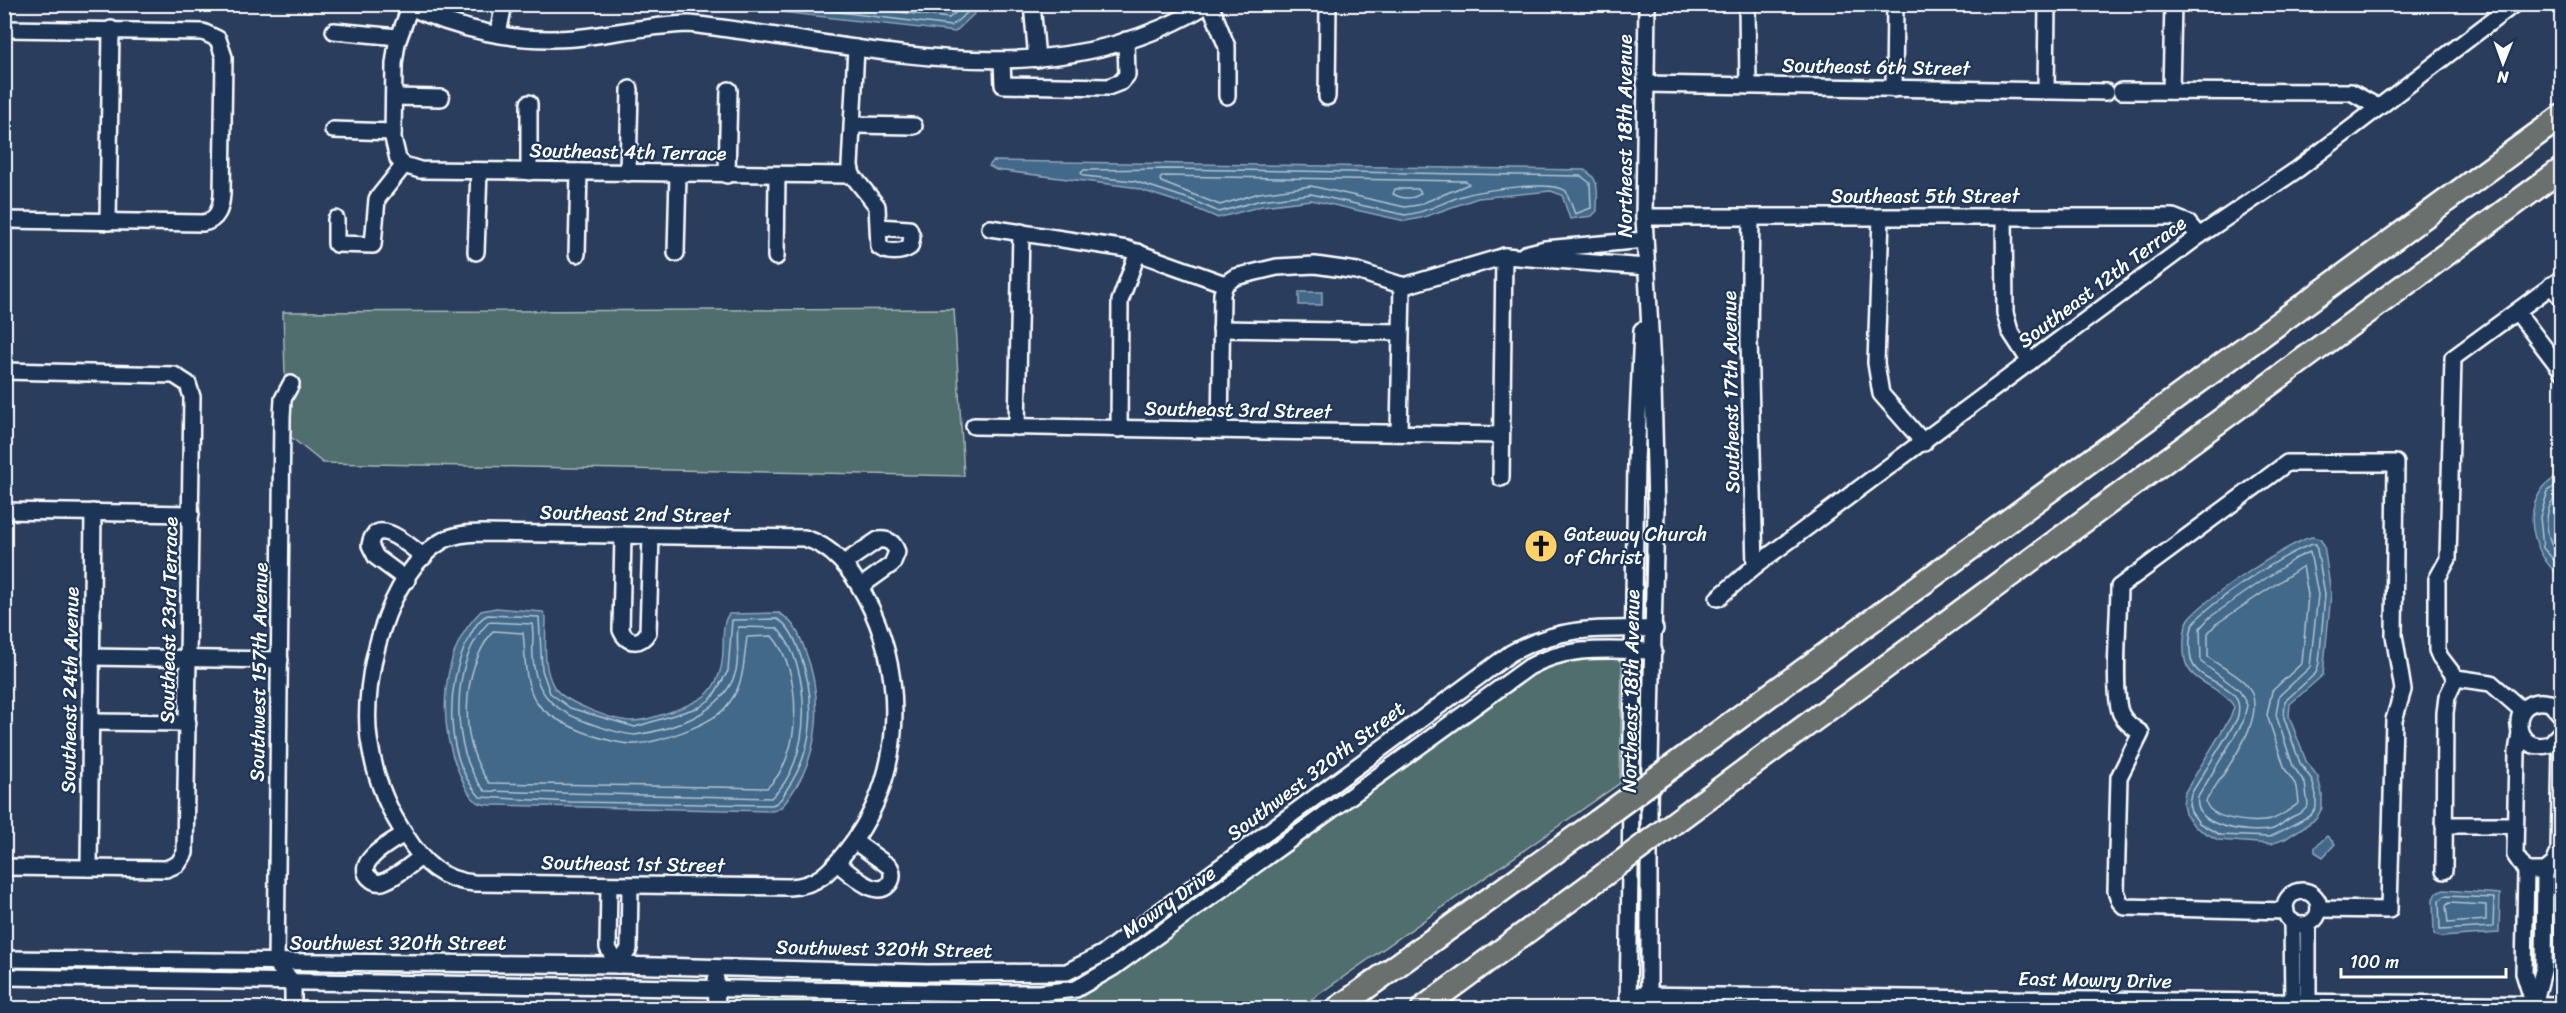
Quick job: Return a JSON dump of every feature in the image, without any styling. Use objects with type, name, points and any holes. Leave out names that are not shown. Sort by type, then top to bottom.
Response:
[{"type":"highway","points":[[1338,1008],[1598,821],[2562,116]]},
{"type":"highway","points":[[1423,1008],[2562,169]]},
{"type":"street","points":[[498,34],[504,4]]},
{"type":"street","points":[[1032,4],[1037,59]]},
{"type":"street","points":[[336,219],[336,244],[373,245],[377,199],[404,165],[395,150],[393,132],[394,64],[398,36],[407,6],[446,22],[498,34],[564,39],[651,26],[689,24],[945,59],[1002,62],[1037,59],[1126,40],[1177,21],[1209,4],[1227,47],[1227,96]]},
{"type":"street","points":[[1327,97],[1328,4]]},
{"type":"street","name":"Northeast 18th Avenue","points":[[1647,4],[1644,217],[1656,447],[1654,651],[1649,805],[1649,1002]]},
{"type":"street","points":[[1747,4],[1748,86]]},
{"type":"street","points":[[1894,89],[1895,4]]},
{"type":"street","points":[[2046,91],[2047,4]]},
{"type":"street","points":[[2171,91],[2173,4]]},
{"type":"street","name":"Southeast 12th Terrace","points":[[1718,597],[1755,566],[1924,443],[2199,236],[2298,169],[2514,4]]},
{"type":"street","points":[[4,29],[204,32],[218,39],[224,57],[222,194],[216,216],[203,224],[4,220]]},
{"type":"street","points":[[108,222],[111,29]]},
{"type":"street","points":[[334,31],[398,36]]},
{"type":"street","points":[[1002,62],[1003,86],[1113,86],[1127,75],[1126,40]]},
{"type":"street","points":[[856,48],[854,125],[850,161],[852,175],[875,202],[878,227]]},
{"type":"street","name":"Southeast 6th Street","points":[[1645,84],[2113,92],[2351,92],[2378,107]]},
{"type":"street","points":[[628,173],[630,89]]},
{"type":"street","points":[[727,175],[729,90]]},
{"type":"street","points":[[394,97],[441,98]]},
{"type":"street","points":[[529,103],[529,172]]},
{"type":"street","points":[[854,125],[914,126]]},
{"type":"street","points":[[333,130],[393,132]]},
{"type":"street","name":"Southeast 4th Terrace","points":[[404,165],[420,170],[852,175]]},
{"type":"street","points":[[476,252],[479,171]]},
{"type":"street","points":[[577,254],[579,172]]},
{"type":"street","points":[[676,253],[678,174]]},
{"type":"street","points":[[776,256],[777,175]]},
{"type":"street","points":[[2004,216],[2005,313],[2010,332],[2030,362]]},
{"type":"street","name":"Southeast 5th Street","points":[[1644,217],[2173,217],[2188,223],[2199,236]]},
{"type":"street","points":[[1881,217],[1876,363],[1881,394],[1924,443]]},
{"type":"street","name":"Southeast 17th Avenue","points":[[1751,218],[1749,339],[1755,566]]},
{"type":"street","points":[[990,228],[1118,247],[1138,252],[1225,284]]},
{"type":"street","points":[[1017,427],[1020,232]]},
{"type":"street","points":[[1225,284],[1235,278],[1267,269],[1315,265],[1357,271],[1402,285],[1545,249],[1645,240]]},
{"type":"street","points":[[1119,429],[1120,301],[1138,252]]},
{"type":"street","points":[[1511,256],[1646,267]]},
{"type":"street","points":[[1501,478],[1501,435],[1511,256]]},
{"type":"street","name":"Northeast 18th Avenue","points":[[1628,1002],[1638,403],[1646,267]]},
{"type":"street","points":[[2522,710],[2491,683],[2456,678],[2439,657],[2437,650],[2437,579],[2448,559],[2453,358],[2557,282],[2562,299]]},
{"type":"street","points":[[1220,430],[1221,329],[1225,284]]},
{"type":"street","points":[[1399,433],[1402,285]]},
{"type":"street","points":[[2517,312],[2562,371]]},
{"type":"street","points":[[1221,329],[1401,332]]},
{"type":"street","name":"Southeast 23rd Terrace","points":[[4,371],[169,374],[184,381],[192,397],[187,849],[181,860],[166,869],[89,868]]},
{"type":"street","name":"Southwest 157th Avenue","points":[[276,964],[283,399],[291,384]]},
{"type":"street","name":"Southeast 3rd Street","points":[[974,426],[1501,435]]},
{"type":"street","points":[[2308,924],[2289,916],[2125,907],[2120,902],[2116,891],[2119,777],[2141,733],[2130,725],[2121,713],[2117,694],[2119,587],[2287,463],[2396,464],[2394,635],[2403,690],[2394,720],[2390,910],[2319,909]]},
{"type":"street","points":[[4,511],[191,514]]},
{"type":"street","name":"Southeast 24th Avenue","points":[[89,868],[93,512]]},
{"type":"street","points":[[406,580],[374,554],[370,544],[374,535],[380,531],[388,531],[420,561]]},
{"type":"street","name":"Southeast 2nd Street","points":[[406,580],[420,561],[440,542],[461,534],[623,535],[804,538],[822,545],[848,568],[860,587]]},
{"type":"street","points":[[623,535],[621,630],[623,636],[634,642],[640,641],[648,632],[651,536]]},
{"type":"street","points":[[848,568],[878,540],[885,539],[895,546],[896,558],[892,564],[860,587]]},
{"type":"street","name":"Southeast 1st Street","points":[[406,580],[378,642],[370,674],[367,705],[369,739],[378,778],[404,834],[417,852],[442,876],[462,882],[609,886],[802,886],[818,881],[837,863],[869,816],[884,779],[892,742],[895,706],[884,641],[860,587]]},
{"type":"street","name":"Southwest 320th Street","points":[[4,959],[276,964],[618,965],[928,973],[1066,972],[1102,954],[1511,653],[1535,640],[1568,631],[1592,628],[1654,629]]},
{"type":"street","name":"Mowry Drive","points":[[1040,993],[1076,989],[1114,967],[1528,667],[1552,656],[1573,651],[1654,651]]},
{"type":"street","points":[[91,657],[280,660]]},
{"type":"street","points":[[2444,871],[2445,713],[2447,697],[2456,678]]},
{"type":"street","points":[[2534,1005],[2524,973],[2526,871],[2515,855],[2514,825],[2519,717],[2522,710],[2535,702],[2550,703],[2560,707]]},
{"type":"street","points":[[90,722],[188,723]]},
{"type":"street","points":[[2520,733],[2529,743],[2536,746],[2544,746],[2559,735],[2561,747],[2561,839],[2554,864],[2545,872],[2526,871]]},
{"type":"street","points":[[2444,825],[2514,825]]},
{"type":"street","points":[[404,834],[368,860],[367,875],[375,881],[383,882],[417,852]]},
{"type":"street","points":[[837,863],[872,888],[884,888],[889,885],[892,873],[890,867],[852,844]]},
{"type":"street","points":[[4,867],[89,868]]},
{"type":"street","points":[[2534,1005],[2544,967],[2545,872]]},
{"type":"street","points":[[609,886],[608,948],[618,965]]},
{"type":"street","points":[[617,989],[618,965],[629,949],[630,886]]},
{"type":"street","points":[[2302,891],[2316,898],[2319,909],[2316,918],[2308,924],[2301,1004],[2288,900],[2302,891]]},
{"type":"street","points":[[608,921],[630,922]]},
{"type":"street","points":[[276,964],[293,982],[293,1008]]},
{"type":"street","points":[[717,967],[717,1008]]},
{"type":"street","name":"Southwest 320th Street","points":[[4,977],[617,989],[716,988],[1040,993]]},
{"type":"street","name":"East Mowry Drive","points":[[1628,1002],[2178,1006],[2562,1005]]},
{"type":"green space","points":[[954,309],[964,476],[323,463],[287,434],[283,312]]},
{"type":"green space","points":[[1616,656],[1622,664],[1620,783],[1299,1008],[728,1008],[737,995],[1048,1000],[1070,997],[1108,981],[1519,681],[1556,663],[1582,658]]},
{"type":"green space","points":[[303,1001],[694,1008],[304,1008]]},
{"type":"water","points":[[973,4],[974,14],[955,32],[719,5]]},
{"type":"water","points":[[993,161],[1584,170],[1596,182],[1597,211],[1592,216],[1570,219],[1562,195],[1551,191],[1478,198],[1421,218],[1405,221],[1311,200],[1262,206],[1218,218],[1132,187],[996,170],[989,166]]},
{"type":"water","points":[[1299,292],[1322,292],[1322,305],[1299,305]]},
{"type":"water","points":[[2561,473],[2561,577],[2545,559],[2534,536],[2532,524],[2536,499],[2545,486]]},
{"type":"water","points":[[2312,537],[2320,539],[2324,545],[2331,594],[2323,675],[2290,704],[2289,716],[2306,761],[2318,777],[2322,808],[2316,819],[2285,839],[2271,844],[2218,840],[2195,827],[2185,814],[2183,804],[2185,792],[2231,716],[2234,707],[2222,694],[2193,675],[2188,668],[2184,650],[2187,623],[2197,610],[2248,573],[2285,549]]},
{"type":"water","points":[[496,608],[543,612],[546,618],[546,662],[554,687],[567,699],[590,710],[613,718],[632,721],[673,711],[695,702],[709,692],[720,670],[725,621],[729,614],[779,613],[789,620],[799,634],[815,686],[814,742],[802,777],[784,804],[772,811],[479,803],[468,792],[453,755],[445,712],[446,689],[450,667],[467,628],[481,611]]},
{"type":"water","points":[[2327,836],[2335,844],[2323,857],[2315,852],[2315,847]]},
{"type":"water","points":[[2444,890],[2500,894],[2499,933],[2441,937],[2434,935],[2433,899],[2436,893]]},
{"type":"place","name":"Gateway Church of Christ","points":[[1541,546]]}]
